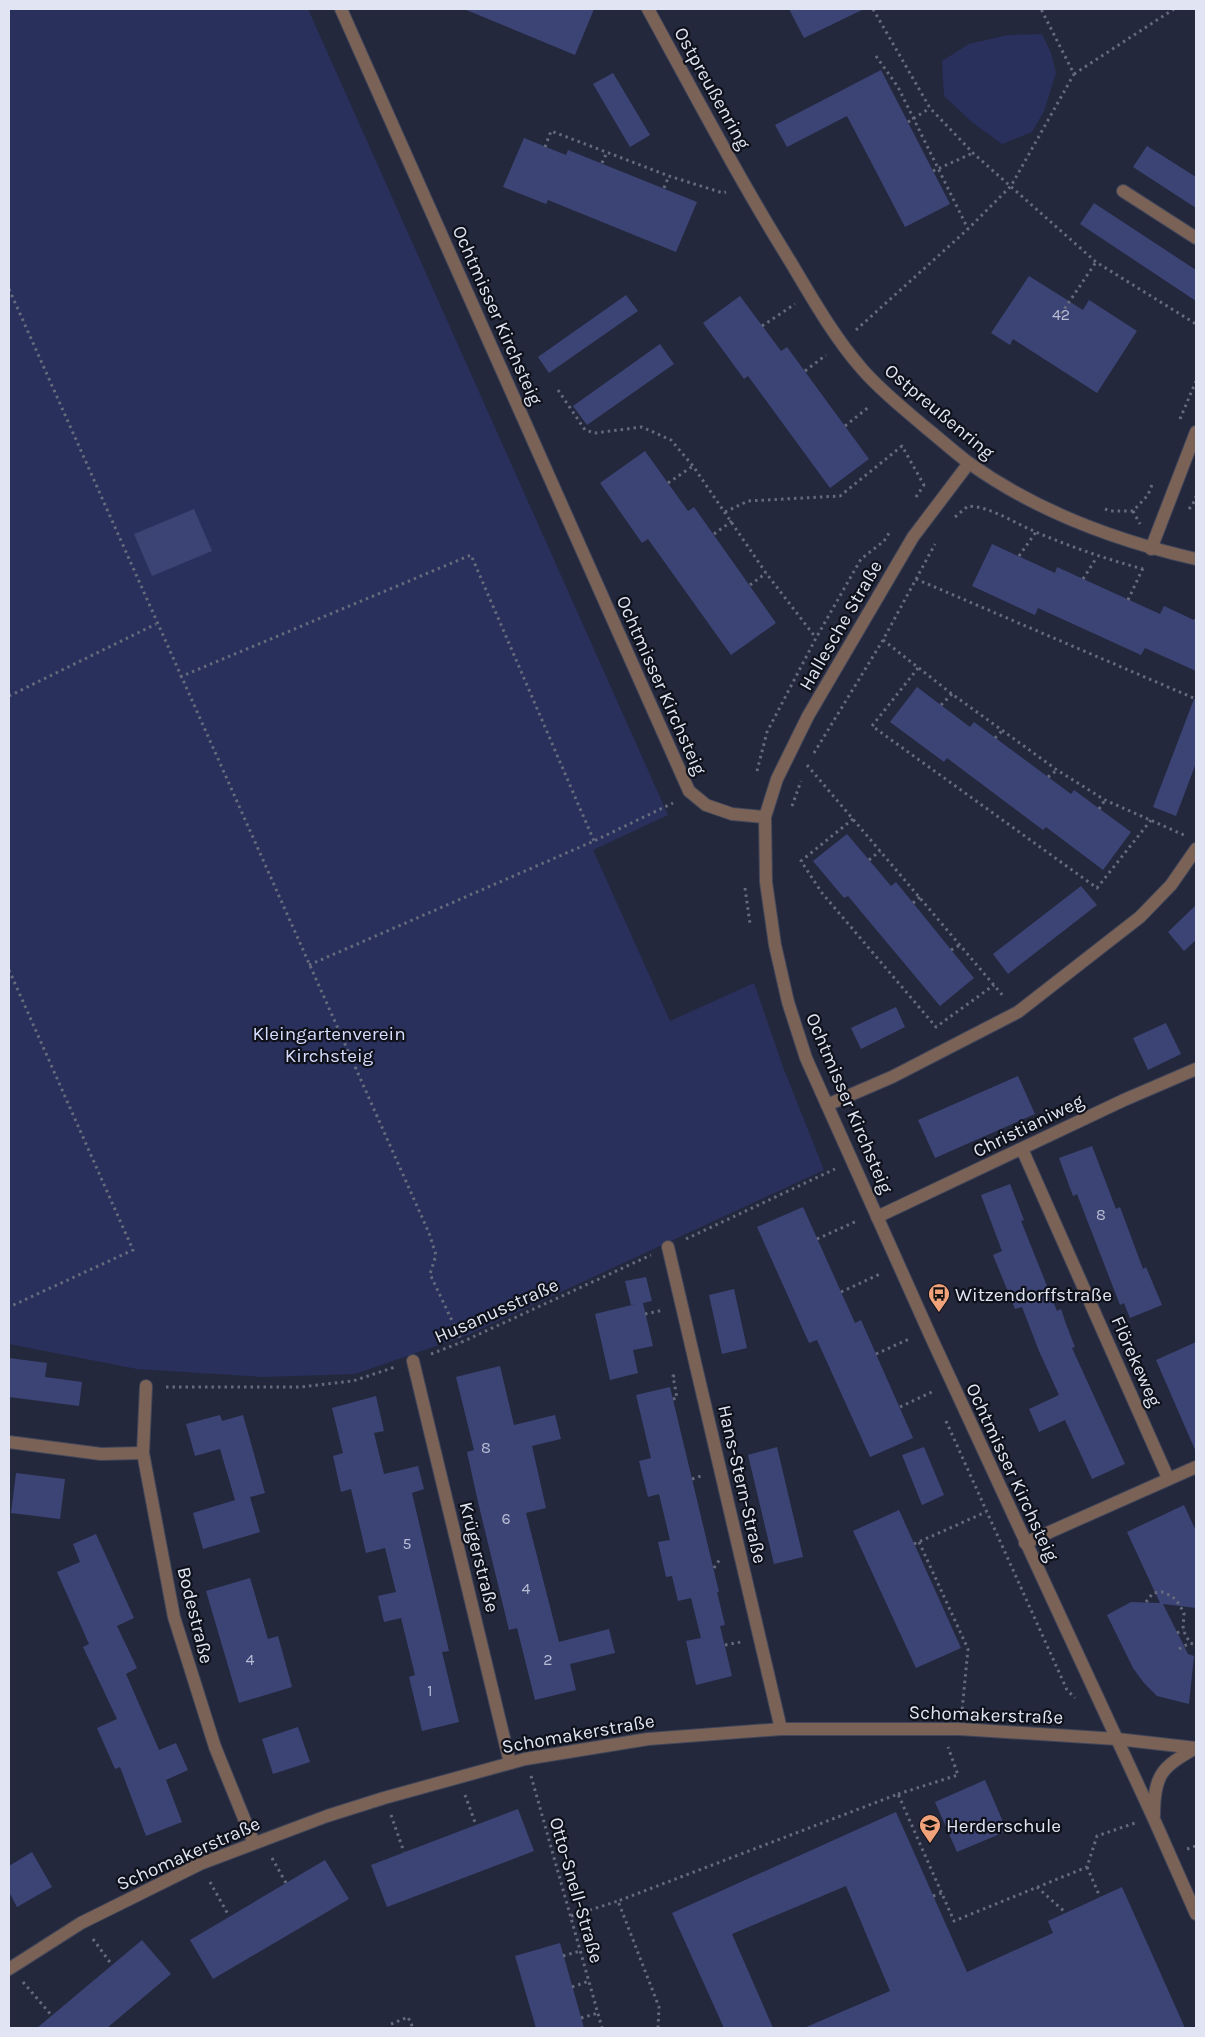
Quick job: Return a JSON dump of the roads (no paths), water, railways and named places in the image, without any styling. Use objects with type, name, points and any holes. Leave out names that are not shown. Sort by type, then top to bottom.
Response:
[{"type":"street","name":"Ochtmisser Kirchsteig","points":[[342,9],[689,791],[706,805],[732,814],[765,817],[766,882],[774,945],[791,1011],[806,1058],[1025,1543],[1154,1817],[1196,1914]]},
{"type":"street","name":"Ostpreußenring","points":[[648,9],[746,186],[809,294],[842,343],[884,393],[969,463],[1044,507],[1102,532],[1151,549],[1196,559]]},
{"type":"street","points":[[1124,191],[1196,238]]},
{"type":"street","points":[[1151,549],[1196,432]]},
{"type":"street","name":"Hallesche Straße","points":[[765,817],[777,779],[808,716],[913,537],[969,463]]},
{"type":"street","points":[[827,1105],[892,1077],[1018,1012],[1140,917],[1171,885],[1196,849]]},
{"type":"street","name":"Christianiweg","points":[[877,1217],[1124,1100],[1196,1069]]},
{"type":"street","name":"Flörekeweg","points":[[1022,1149],[1168,1478]]},
{"type":"street","name":"Hans-Stern-Straße","points":[[668,1247],[781,1729]]},
{"type":"street","name":"Krügerstraße","points":[[413,1361],[510,1762]]},
{"type":"street","name":"Bodestraße","points":[[146,1386],[143,1453],[174,1617],[215,1747],[258,1842]]},
{"type":"street","points":[[9,1442],[101,1454],[143,1453]]},
{"type":"street","points":[[1025,1543],[1196,1467]]},
{"type":"street","name":"Schomakerstraße","points":[[10,1968],[81,1923],[200,1864],[327,1816],[384,1798],[526,1759],[648,1739],[781,1729],[941,1729],[1117,1739],[1196,1748]]},
{"type":"street","name":"Schomakerstraße","points":[[1154,1817],[1154,1792],[1161,1773],[1173,1761],[1196,1748]]},
{"type":"place","name":"Witzendorffstraße","points":[[939,1313]]},
{"type":"place","name":"Herderschule","points":[[930,1844]]},
{"type":"park label","name":"Kleingartenverein Kirchsteig","points":[[329,1044]]}]
